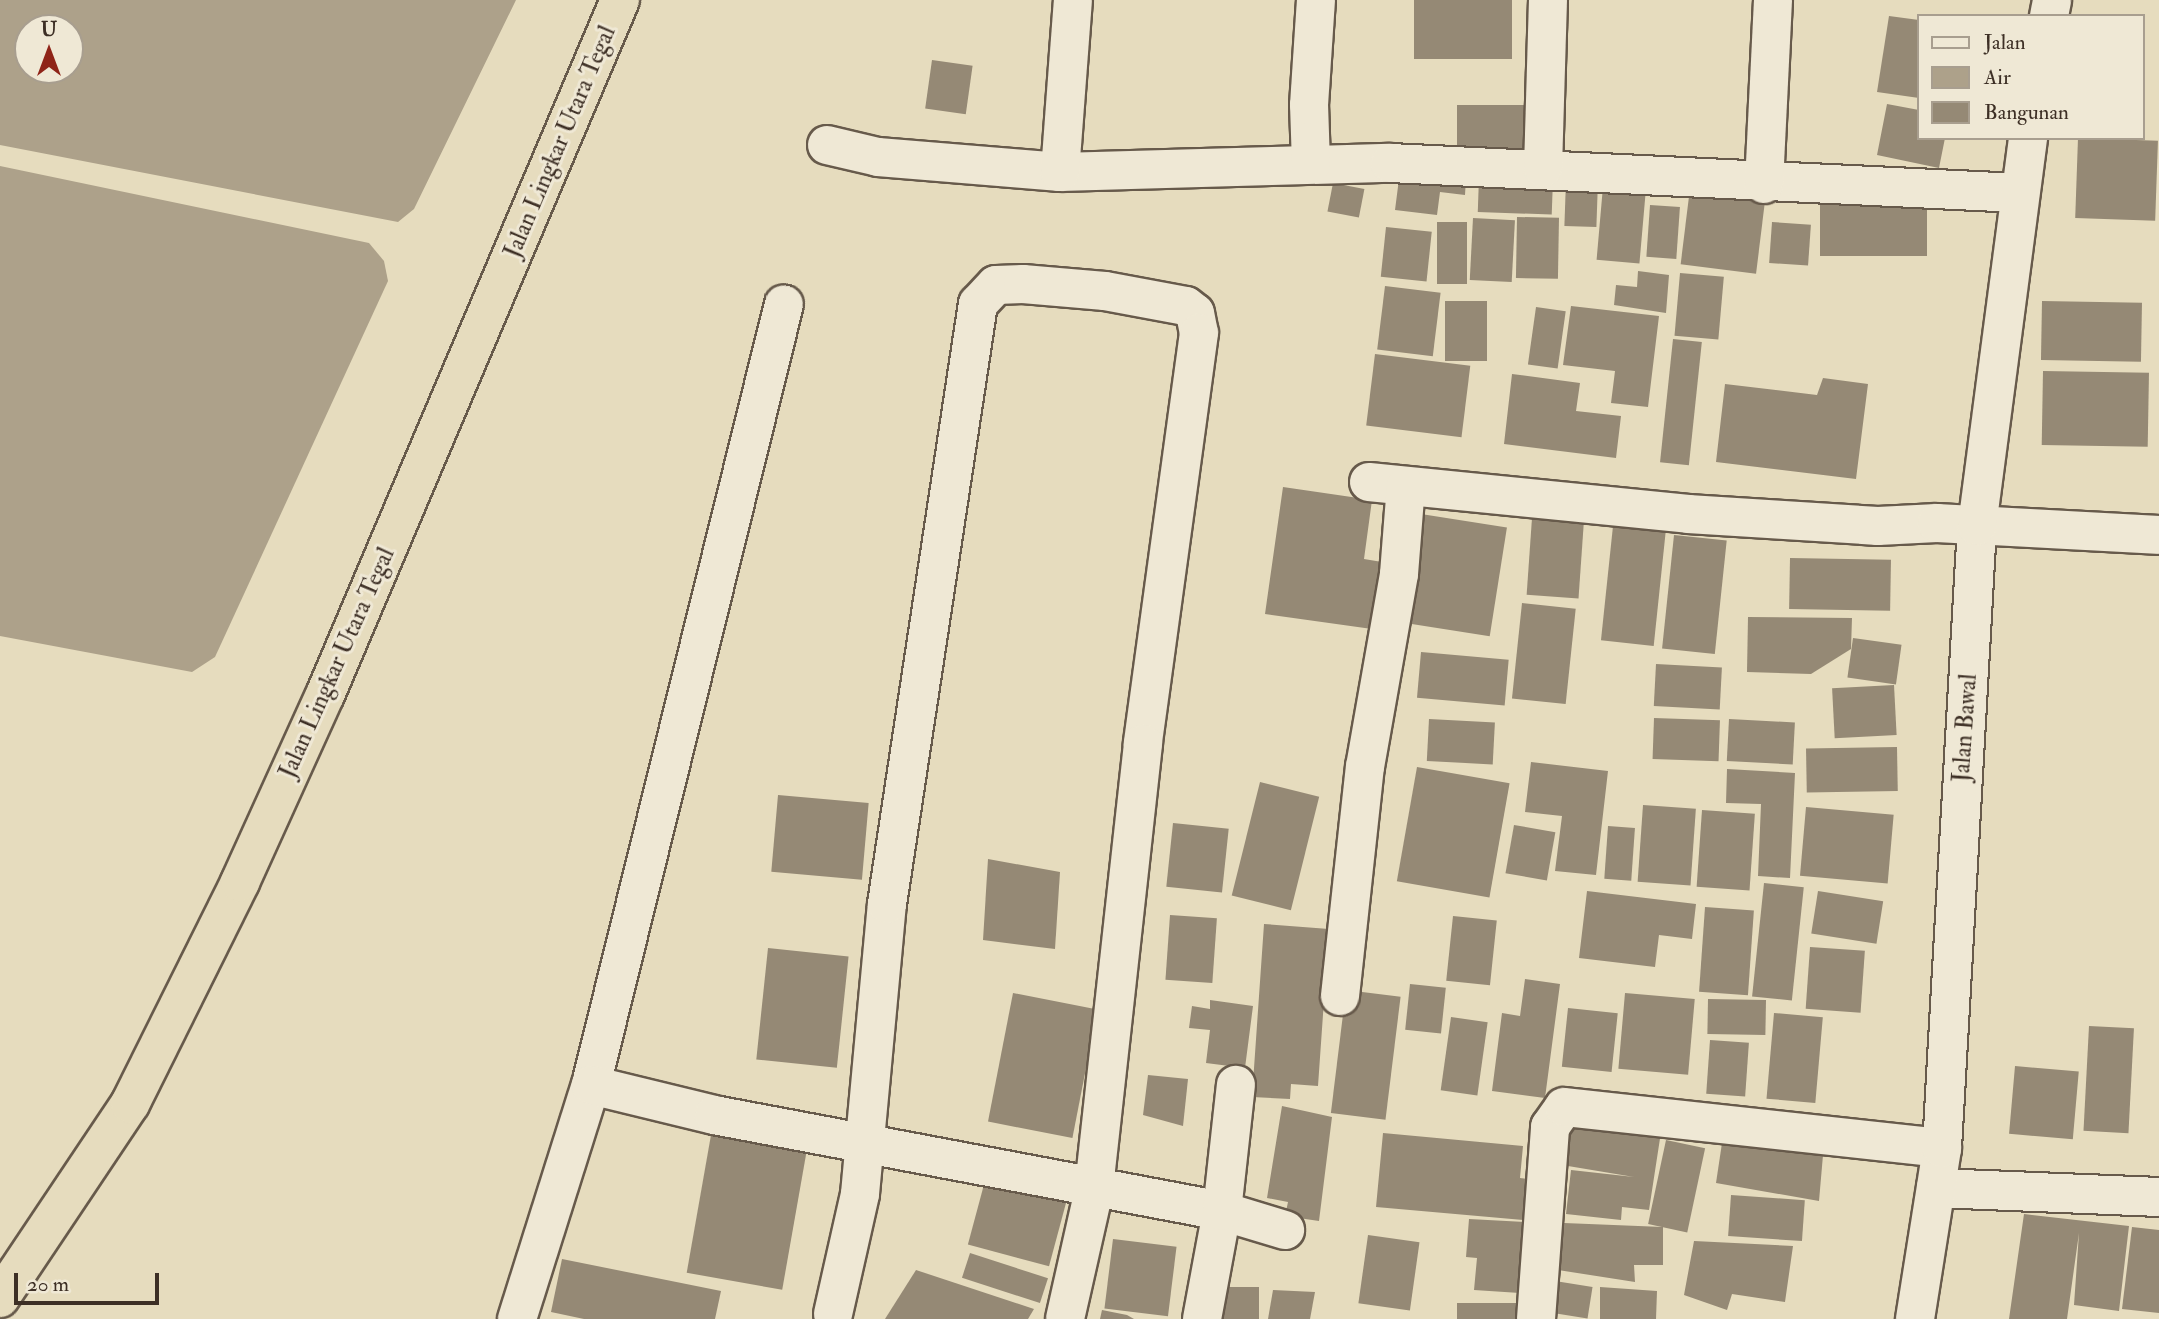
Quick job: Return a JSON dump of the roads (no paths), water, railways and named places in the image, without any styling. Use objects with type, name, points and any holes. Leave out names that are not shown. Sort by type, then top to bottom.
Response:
[{"type":"highway","name":"Jalan Lingkar Utara Tegal","points":[[0,1298],[130,1104],[240,882],[331,682],[620,0]]},
{"type":"street","points":[[1060,172],[1073,0]]},
{"type":"street","points":[[1311,164],[1309,104],[1316,0]]},
{"type":"street","points":[[1543,168],[1549,0]]},
{"type":"street","points":[[1764,184],[1773,0]]},
{"type":"street","name":"Jalan Bawal","points":[[1915,1319],[1942,1148],[1978,526],[2018,192],[2028,140]]},
{"type":"street","points":[[827,145],[878,157],[1060,172],[1311,164],[1543,168],[1690,175],[1764,184],[2018,192]]},
{"type":"street","points":[[833,1314],[854,1226],[865,1143],[887,904],[978,304],[996,285],[1023,284],[1172,302],[1195,313],[1199,333],[1143,744],[1094,1190],[1065,1319]]},
{"type":"street","points":[[517,1319],[591,1084],[784,304]]},
{"type":"street","points":[[1340,996],[1365,767],[1399,574],[1388,484],[1688,514],[1878,526],[1937,523],[2159,535]]},
{"type":"street","points":[[591,1084],[714,1115],[1094,1190],[1222,1211],[1285,1230]]},
{"type":"street","points":[[1202,1319],[1222,1211],[1236,1085]]},
{"type":"street","points":[[1535,1319],[1549,1126],[1558,1110],[1599,1110],[1847,1141],[1942,1148]]},
{"type":"street","points":[[1936,1188],[2159,1197]]},
{"type":"water","points":[[0,0],[516,0],[414,209],[398,222],[0,145]]},
{"type":"water","points":[[0,166],[369,243],[384,261],[388,281],[215,657],[192,672],[0,636]]}]
